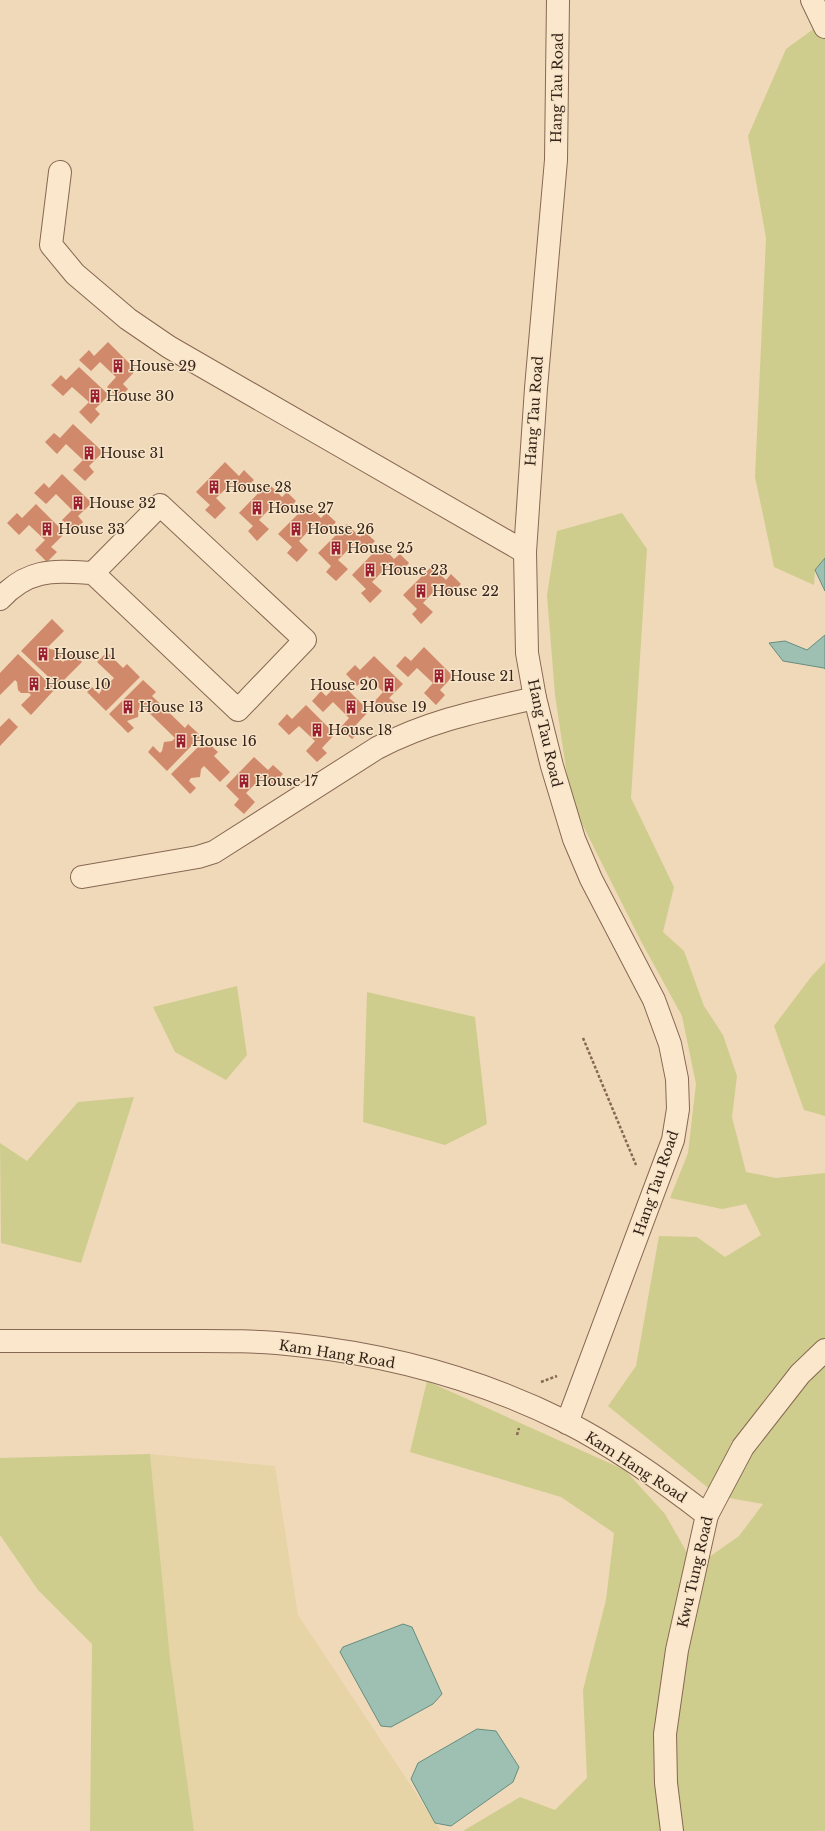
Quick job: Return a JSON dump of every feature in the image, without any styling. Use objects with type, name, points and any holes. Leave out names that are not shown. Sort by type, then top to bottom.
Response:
[{"type":"street","name":"Hang Tau Road","points":[[558,0],[556,160],[536,388],[525,552],[527,653],[535,698],[554,773],[574,838],[591,879],[654,1000],[670,1044],[677,1078],[678,1109],[673,1140],[567,1423]]},
{"type":"street","points":[[812,0],[825,27]]},
{"type":"street","points":[[60,172],[51,245],[75,274],[128,319],[169,347],[525,552]]},
{"type":"street","points":[[0,599],[12,586],[36,574],[63,571],[92,573],[238,710],[305,640],[160,505],[92,573]]},
{"type":"street","points":[[82,876],[198,857],[214,852],[377,748],[403,735],[445,719],[535,698]]},
{"type":"street","name":"Kam Hang Road","points":[[0,1341],[216,1341],[296,1345],[375,1356],[451,1376],[526,1404],[567,1423],[628,1458],[674,1489],[707,1515]]},
{"type":"street","name":"Kwu Tung Road","points":[[672,1831],[666,1783],[665,1734],[677,1650],[707,1515],[743,1447],[800,1374],[825,1350]]},
{"type":"path","points":[[584,1038],[638,1169]]},
{"type":"shaded area","points":[[823,22],[825,23],[825,558],[815,570],[814,585],[774,567],[755,477],[766,238],[748,136],[786,49]]},
{"type":"shaded area","points":[[622,513],[647,549],[631,798],[674,887],[663,932],[684,951],[704,1006],[723,1035],[737,1076],[732,1117],[746,1172],[776,1178],[825,1173],[825,1831],[463,1831],[520,1797],[555,1810],[587,1778],[583,1690],[606,1600],[614,1533],[561,1497],[410,1452],[427,1381],[625,1470],[665,1514],[695,1567],[739,1536],[763,1504],[718,1496],[608,1406],[636,1366],[659,1236],[697,1237],[725,1257],[761,1235],[746,1204],[722,1209],[670,1198],[688,1153],[696,1084],[682,1016],[642,943],[571,802],[555,695],[547,595],[557,531]]},
{"type":"shaded area","points":[[825,558],[825,591],[815,570]]},
{"type":"shaded area","points":[[825,635],[825,669],[783,661],[769,643],[785,641],[807,650]]},
{"type":"shaded area","points":[[825,962],[825,1116],[804,1110],[774,1026],[811,977]]},
{"type":"shaded area","points":[[237,986],[247,1055],[226,1080],[175,1052],[153,1007]]},
{"type":"shaded area","points":[[367,992],[475,1017],[487,1124],[445,1145],[363,1122]]},
{"type":"shaded area","points":[[134,1097],[81,1263],[1,1243],[0,1143],[27,1161],[78,1102]]},
{"type":"shaded area","points":[[150,1454],[275,1466],[298,1615],[441,1831],[194,1831],[170,1658]]},
{"type":"shaded area","points":[[150,1454],[170,1658],[194,1831],[90,1831],[92,1644],[38,1590],[0,1535],[0,1458]]},
{"type":"shaded area","points":[[403,1624],[412,1627],[442,1694],[433,1704],[391,1727],[381,1726],[340,1652],[343,1647]]},
{"type":"shaded area","points":[[477,1729],[496,1731],[519,1767],[513,1782],[451,1826],[435,1823],[411,1779],[418,1763]]},
{"type":"building","name":"House 29","points":[[108,342],[136,370],[123,384],[128,389],[119,399],[107,387],[116,377],[100,362],[91,371],[79,360],[89,350],[94,356]]},
{"type":"building","name":"House 30","points":[[79,367],[109,395],[95,409],[100,414],[91,424],[79,412],[89,402],[72,387],[63,396],[51,385],[61,375],[66,380]]},
{"type":"building","name":"House 31","points":[[73,424],[103,452],[89,466],[94,472],[85,481],[73,470],[83,460],[66,444],[57,454],[45,442],[54,433],[60,438]]},
{"type":"building","name":"House 28","points":[[225,462],[239,476],[244,470],[254,480],[242,492],[232,483],[216,498],[226,508],[215,519],[205,510],[210,505],[196,492]]},
{"type":"building","name":"House 32","points":[[62,474],[92,503],[78,516],[83,522],[74,531],[62,520],[72,510],[56,494],[46,504],[34,493],[44,483],[49,488]]},
{"type":"building","name":"House 27","points":[[268,483],[282,497],[287,492],[296,501],[285,513],[275,503],[259,520],[269,529],[257,541],[248,531],[253,526],[239,513]]},
{"type":"building","name":"House 33","points":[[36,504],[65,533],[51,547],[57,552],[47,562],[35,550],[45,540],[29,525],[19,535],[7,523],[17,513],[22,518]]},
{"type":"building","name":"House 26","points":[[307,505],[321,518],[326,513],[336,522],[324,534],[314,525],[299,541],[308,550],[297,562],[287,553],[292,547],[278,534]]},
{"type":"building","name":"House 25","points":[[347,524],[360,537],[365,532],[375,541],[363,553],[354,544],[338,560],[348,569],[336,581],[326,572],[331,566],[318,553]]},
{"type":"building","name":"House 23","points":[[381,545],[394,559],[400,554],[409,563],[398,575],[388,566],[372,582],[382,591],[370,603],[361,593],[366,589],[352,575]]},
{"type":"building","name":"House 22","points":[[432,566],[446,580],[451,574],[461,584],[449,596],[439,586],[423,603],[433,612],[421,624],[412,614],[417,609],[403,595]]},
{"type":"building","name":"House 11","points":[[52,619],[64,631],[48,647],[61,653],[61,660],[63,662],[73,652],[82,662],[58,686],[21,651]]},
{"type":"building","name":"House 21","points":[[424,647],[453,676],[440,690],[445,695],[436,705],[424,693],[433,683],[417,668],[408,677],[396,666],[405,656],[411,661]]},
{"type":"building","points":[[107,652],[123,668],[127,664],[140,677],[106,711],[87,692],[92,687],[99,694],[103,683],[111,681],[114,678],[97,662]]},
{"type":"building","name":"House 10","points":[[18,654],[55,689],[31,715],[21,705],[31,695],[29,693],[21,693],[18,690],[17,682],[15,680],[0,695],[0,673]]},
{"type":"building","name":"House 20","points":[[374,656],[403,684],[389,698],[395,703],[385,713],[374,702],[383,692],[367,676],[357,686],[346,674],[355,665],[360,670]]},
{"type":"building","points":[[143,680],[156,692],[152,696],[185,728],[188,724],[201,736],[167,771],[148,752],[153,746],[160,753],[164,742],[172,741],[175,738],[142,706],[139,708],[138,717],[127,721],[134,728],[128,733],[109,714]]},
{"type":"building","name":"House 19","points":[[340,682],[369,711],[356,725],[361,730],[352,739],[340,728],[349,718],[333,702],[323,712],[312,701],[321,691],[326,696]]},
{"type":"building","name":"House 18","points":[[306,705],[335,734],[322,748],[327,753],[317,762],[306,751],[315,741],[299,726],[289,735],[278,724],[287,714],[292,719]]},
{"type":"building","points":[[9,718],[18,727],[0,746],[0,727]]},
{"type":"building","points":[[205,740],[218,752],[214,756],[230,772],[220,782],[204,766],[201,769],[200,777],[191,778],[189,781],[196,788],[190,794],[171,774]]},
{"type":"building","name":"House 17","points":[[254,757],[268,770],[273,765],[283,774],[271,786],[262,777],[246,793],[255,802],[244,814],[234,805],[239,799],[226,786]]},
{"type":"place","name":"House 29","points":[[118,366]]},
{"type":"place","name":"House 30","points":[[95,396]]},
{"type":"place","name":"House 31","points":[[89,453]]},
{"type":"place","name":"House 28","points":[[214,487]]},
{"type":"place","name":"House 32","points":[[78,503]]},
{"type":"place","name":"House 27","points":[[257,508]]},
{"type":"place","name":"House 33","points":[[47,529]]},
{"type":"place","name":"House 26","points":[[296,529]]},
{"type":"place","name":"House 25","points":[[336,548]]},
{"type":"place","name":"House 23","points":[[370,570]]},
{"type":"place","name":"House 22","points":[[421,591]]},
{"type":"place","name":"House 11","points":[[43,654]]},
{"type":"place","name":"House 21","points":[[439,676]]},
{"type":"place","name":"House 10","points":[[34,684]]},
{"type":"place","name":"House 20","points":[[389,685]]},
{"type":"place","name":"House 13","points":[[128,707]]},
{"type":"place","name":"House 19","points":[[351,707]]},
{"type":"place","name":"House 18","points":[[317,730]]},
{"type":"place","name":"House 16","points":[[181,741]]},
{"type":"place","name":"House 17","points":[[244,781]]}]
